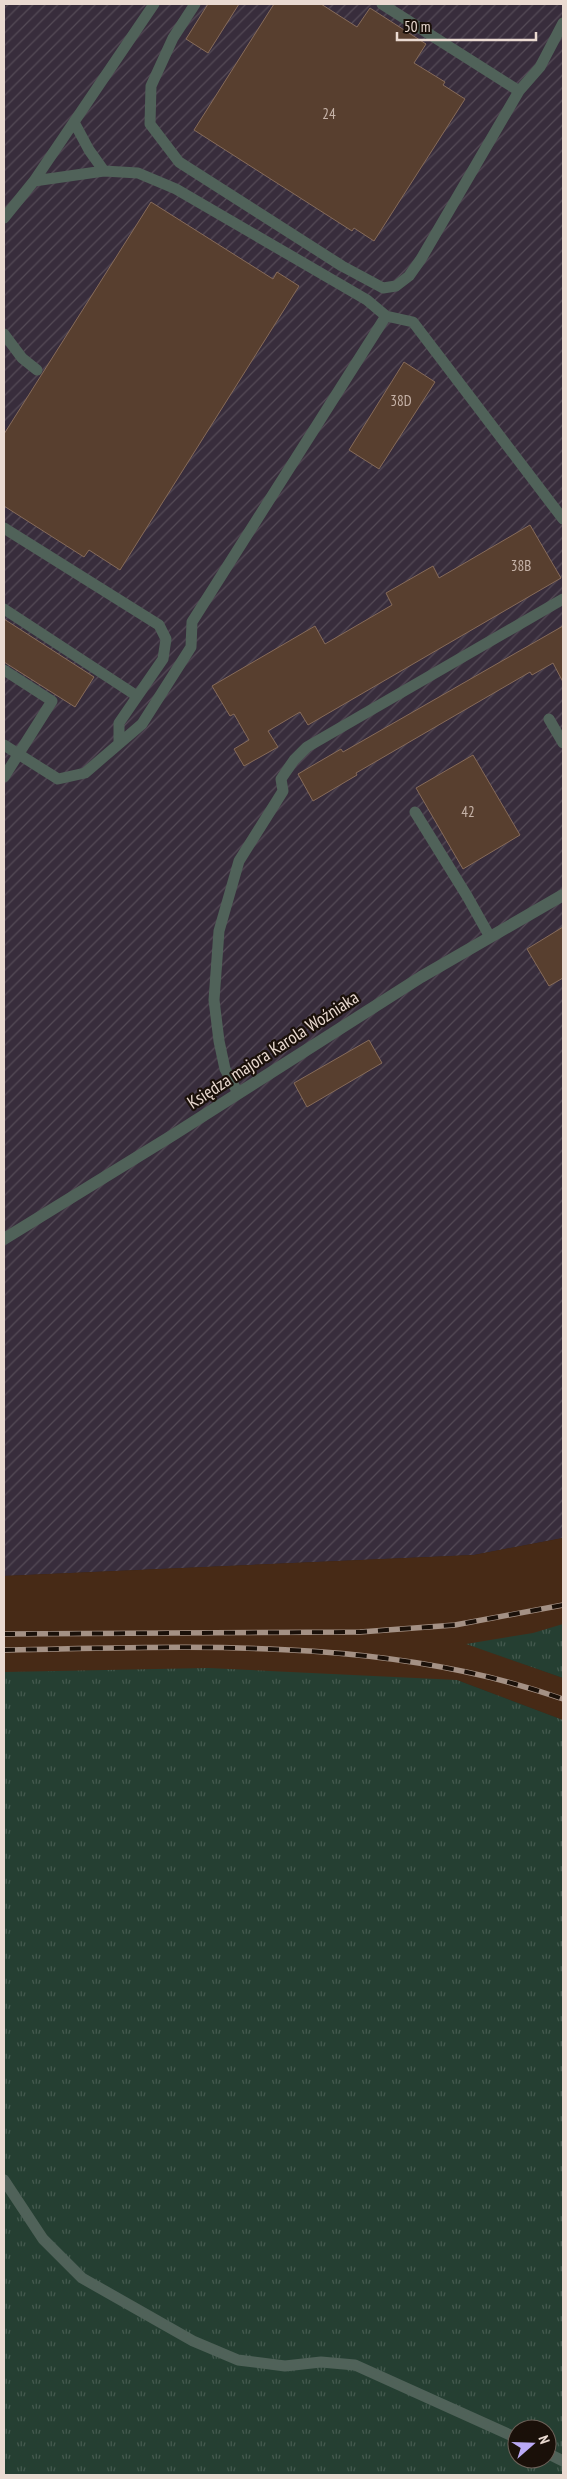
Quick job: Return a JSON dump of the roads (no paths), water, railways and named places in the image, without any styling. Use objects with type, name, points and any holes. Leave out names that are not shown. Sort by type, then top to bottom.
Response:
[{"type":"street","name":"Księdza majora Karola Woźniaka","points":[[4,1239],[421,977],[563,895]]},
{"type":"lane","points":[[4,218],[34,181],[154,4]]},
{"type":"lane","points":[[195,4],[173,38],[151,86],[150,124],[179,162],[342,266],[383,288],[396,286],[409,276],[421,259],[519,91],[540,67],[563,23]]},
{"type":"lane","points":[[382,4],[519,91]]},
{"type":"lane","points":[[74,122],[104,171]]},
{"type":"lane","points":[[34,181],[104,171],[138,173],[176,189],[367,300],[386,316],[413,322],[563,519]]},
{"type":"lane","points":[[4,745],[58,779],[85,773],[142,724],[191,647],[192,622],[386,316]]},
{"type":"lane","points":[[4,334],[22,358],[37,370]]},
{"type":"lane","points":[[4,528],[159,625],[166,639],[163,659],[119,723],[119,743]]},
{"type":"lane","points":[[238,1093],[225,1069],[214,1000],[219,931],[239,861],[283,791],[282,780],[294,760],[307,747],[563,599]]},
{"type":"lane","points":[[4,609],[137,696]]},
{"type":"lane","points":[[4,670],[52,701],[4,777]]},
{"type":"lane","points":[[549,719],[563,743]]},
{"type":"lane","points":[[414,812],[467,896],[490,937]]},
{"type":"lane","points":[[4,2180],[43,2239],[82,2278],[193,2341],[238,2360],[284,2366],[321,2362],[355,2365],[507,2433]]},
{"type":"railway","points":[[4,1634],[360,1632],[455,1625],[563,1605]]},
{"type":"railway","points":[[4,1650],[216,1648],[357,1655],[426,1664],[495,1679],[563,1699]]}]
